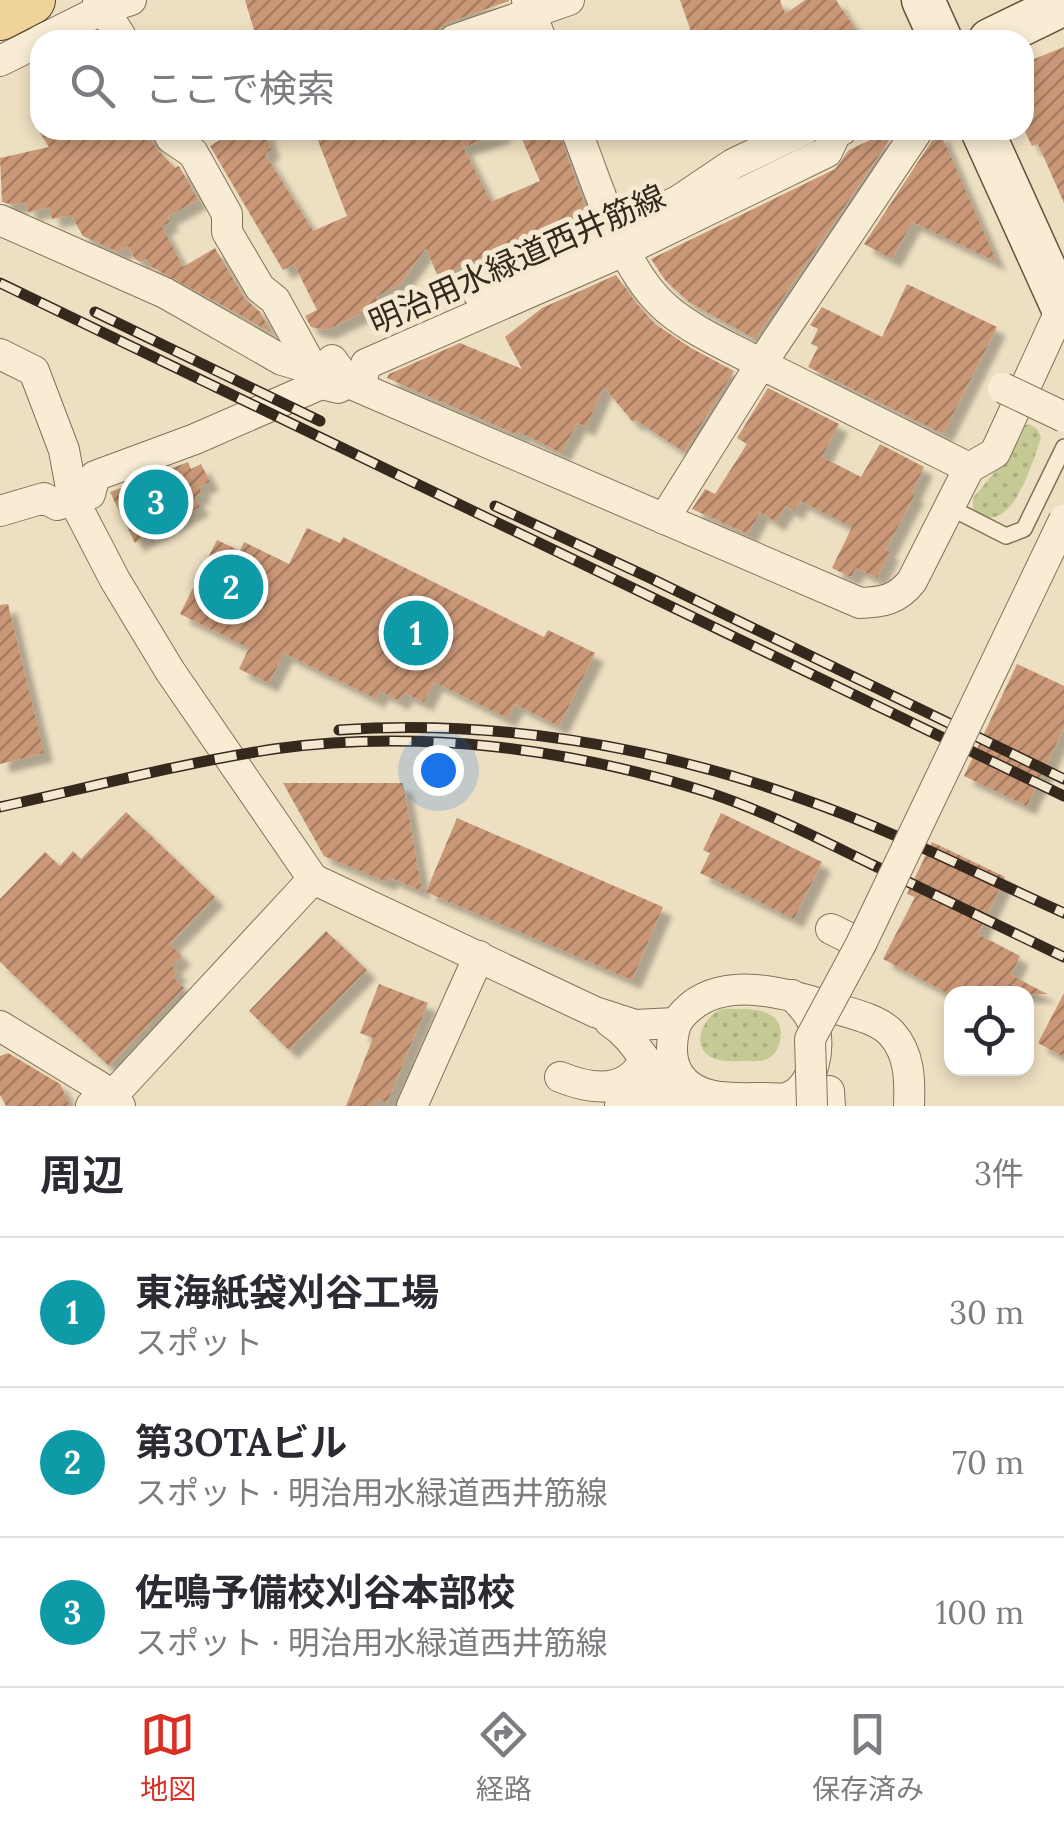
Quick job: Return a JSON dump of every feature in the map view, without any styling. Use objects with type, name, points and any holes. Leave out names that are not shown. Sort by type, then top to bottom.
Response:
[{"type":"main road","points":[[0,16],[31,0]]},
{"type":"main road","points":[[923,0],[936,30]]},
{"type":"main road","points":[[1011,30],[1064,4]]},
{"type":"main road","points":[[987,140],[1063,309]]},
{"type":"street","points":[[490,30],[533,18],[569,0]]},
{"type":"street","points":[[60,30],[111,3],[120,30]]},
{"type":"street","points":[[1034,40],[1064,27]]},
{"type":"street","points":[[0,61],[30,46]]},
{"type":"street","points":[[183,140],[227,214],[227,232],[260,288],[275,300],[331,371]]},
{"type":"street","points":[[580,140],[621,240],[641,278],[666,308],[762,364],[970,468]]},
{"type":"street","points":[[621,240],[733,164],[783,140]]},
{"type":"street","name":"明治用水緑道西井筋線","points":[[70,486],[331,371],[363,375],[366,364],[621,240],[828,152],[833,140]]},
{"type":"street","points":[[664,519],[911,140]]},
{"type":"street","points":[[0,220],[165,293],[282,360],[331,371],[860,604],[900,596],[912,582],[970,468],[994,453],[1009,399],[1063,309]]},
{"type":"street","points":[[0,354],[34,372],[64,450],[70,486],[115,580],[170,671],[313,879],[595,1012],[627,1032],[640,1047],[644,1059],[675,1092],[692,1098],[787,1098],[803,1086],[815,1062],[816,1036],[811,1017],[792,995]]},
{"type":"street","points":[[1009,399],[1064,417]]},
{"type":"street","points":[[0,490],[70,486]]},
{"type":"street","points":[[0,511],[44,498],[57,505],[70,486]]},
{"type":"street","points":[[812,1106],[810,1040],[861,944],[1064,520]]},
{"type":"street","points":[[0,1026],[108,1102],[313,879]]},
{"type":"street","points":[[831,929],[861,944]]},
{"type":"street","points":[[412,1106],[478,956]]},
{"type":"street","points":[[595,1012],[635,1025],[656,1026],[675,1022],[700,998],[723,991],[758,990],[792,995],[864,1017],[890,1030],[905,1054],[909,1106]]},
{"type":"street","points":[[675,1022],[672,1059],[680,1077],[697,1090],[718,1098]]},
{"type":"street","points":[[596,1106],[556,1085],[616,1086],[640,1071],[644,1059]]},
{"type":"street","points":[[796,1106],[829,1090],[830,1106]]},
{"type":"street","points":[[620,1106],[675,1092]]},
{"type":"lane","points":[[1009,399],[1064,433]]},
{"type":"lane","points":[[950,508],[1006,536],[1024,529],[1064,447]]},
{"type":"green space","points":[[1029,424],[1041,437],[1025,481],[1008,509],[986,517],[973,508],[973,498],[1000,466],[1018,427]]},
{"type":"green space","points":[[722,1009],[771,1015],[780,1029],[774,1054],[755,1061],[725,1061],[709,1056],[701,1043],[703,1027]]},
{"type":"building","points":[[245,0],[509,1],[447,23],[439,30],[254,30]]},
{"type":"building","points":[[680,0],[780,0],[785,14],[805,0],[836,0],[856,30],[690,30]]},
{"type":"building","points":[[1064,47],[1064,203],[1038,144],[1032,146],[1029,140],[1034,140],[1034,59]]},
{"type":"building","points":[[44,140],[152,140],[175,168],[179,166],[198,200],[167,217],[170,222],[162,227],[183,267],[215,248],[244,298],[260,312],[271,332],[150,266],[146,258],[141,262],[135,259],[128,246],[118,252],[83,236],[71,215],[52,219],[49,207],[28,212],[25,202],[2,202],[0,158],[49,147]]},
{"type":"building","points":[[220,140],[268,140],[271,150],[265,154],[313,231],[347,216],[318,140],[484,140],[463,147],[491,202],[540,181],[522,140],[562,140],[587,212],[438,277],[426,248],[400,284],[376,297],[378,301],[360,310],[361,313],[326,330],[311,327],[305,316],[317,310],[294,264],[283,270],[210,146]]},
{"type":"building","points":[[870,140],[889,140],[755,339],[689,302],[665,280],[651,259],[835,169],[849,150]]},
{"type":"building","points":[[932,140],[943,140],[997,262],[912,222],[892,259],[864,244]]},
{"type":"building","points":[[616,275],[655,324],[734,371],[684,452],[636,420],[633,422],[604,387],[586,427],[577,423],[561,453],[387,378],[460,343],[522,369],[505,337],[542,308]]},
{"type":"building","points":[[907,284],[997,327],[943,434],[808,367],[818,347],[811,344],[818,329],[810,325],[822,307],[882,337]]},
{"type":"building","points":[[768,388],[839,424],[822,457],[861,477],[880,444],[924,467],[877,578],[856,568],[851,577],[832,568],[852,527],[800,501],[794,511],[786,506],[776,522],[760,512],[748,534],[692,509],[705,489],[715,494],[747,444],[737,438]]},
{"type":"building","points":[[188,462],[191,469],[201,464],[210,482],[199,487],[202,493],[195,497],[200,507],[135,543],[110,492]]},
{"type":"building","points":[[307,528],[340,543],[343,537],[544,637],[548,630],[595,653],[559,726],[515,704],[507,718],[434,682],[424,702],[404,693],[400,701],[380,691],[376,699],[284,653],[269,683],[239,669],[249,648],[180,614],[217,540],[240,551],[244,542],[289,564]]},
{"type":"building","points":[[8,604],[44,753],[0,764],[0,605]]},
{"type":"building","points":[[1017,664],[1064,686],[1064,727],[1027,806],[964,776]]},
{"type":"building","points":[[283,783],[403,783],[422,891],[389,877],[387,882],[324,856]]},
{"type":"building","points":[[126,812],[215,897],[170,944],[182,956],[172,966],[178,972],[173,977],[184,988],[109,1066],[0,962],[0,899],[45,852],[60,866],[73,851],[81,859]]},
{"type":"building","points":[[721,813],[822,862],[794,919],[700,873],[710,853],[703,850]]},
{"type":"building","points":[[457,818],[663,907],[632,980],[426,892]]},
{"type":"building","points":[[932,842],[1005,877],[978,934],[1020,956],[1011,975],[1032,986],[944,986],[944,991],[883,959],[915,897],[907,894]]},
{"type":"building","points":[[326,931],[367,970],[289,1050],[249,1011]]},
{"type":"building","points":[[379,984],[428,1003],[387,1103],[378,1099],[374,1106],[346,1106],[373,1038],[360,1033]]},
{"type":"building","points":[[1064,993],[1064,1057],[1038,1043]]},
{"type":"building","points":[[8,1053],[60,1084],[70,1106],[6,1106],[0,1095],[0,1056]]},
{"type":"railway","points":[[0,283],[1064,796]]},
{"type":"railway","points":[[95,312],[320,421]]},
{"type":"railway","points":[[495,506],[1064,779]]},
{"type":"railway","points":[[339,730],[456,729],[514,733],[573,740],[688,764],[834,810],[1064,913]]},
{"type":"railway","points":[[0,807],[274,749],[383,741],[493,746],[601,764],[707,792],[812,835],[1064,957]]},
{"type":"place","name":"佐鳴予備校刈谷本部校","points":[[156,502]]},
{"type":"place","name":"第3OTAビル","points":[[231,587]]},
{"type":"place","name":"東海紙袋刈谷工場","points":[[416,633]]}]
